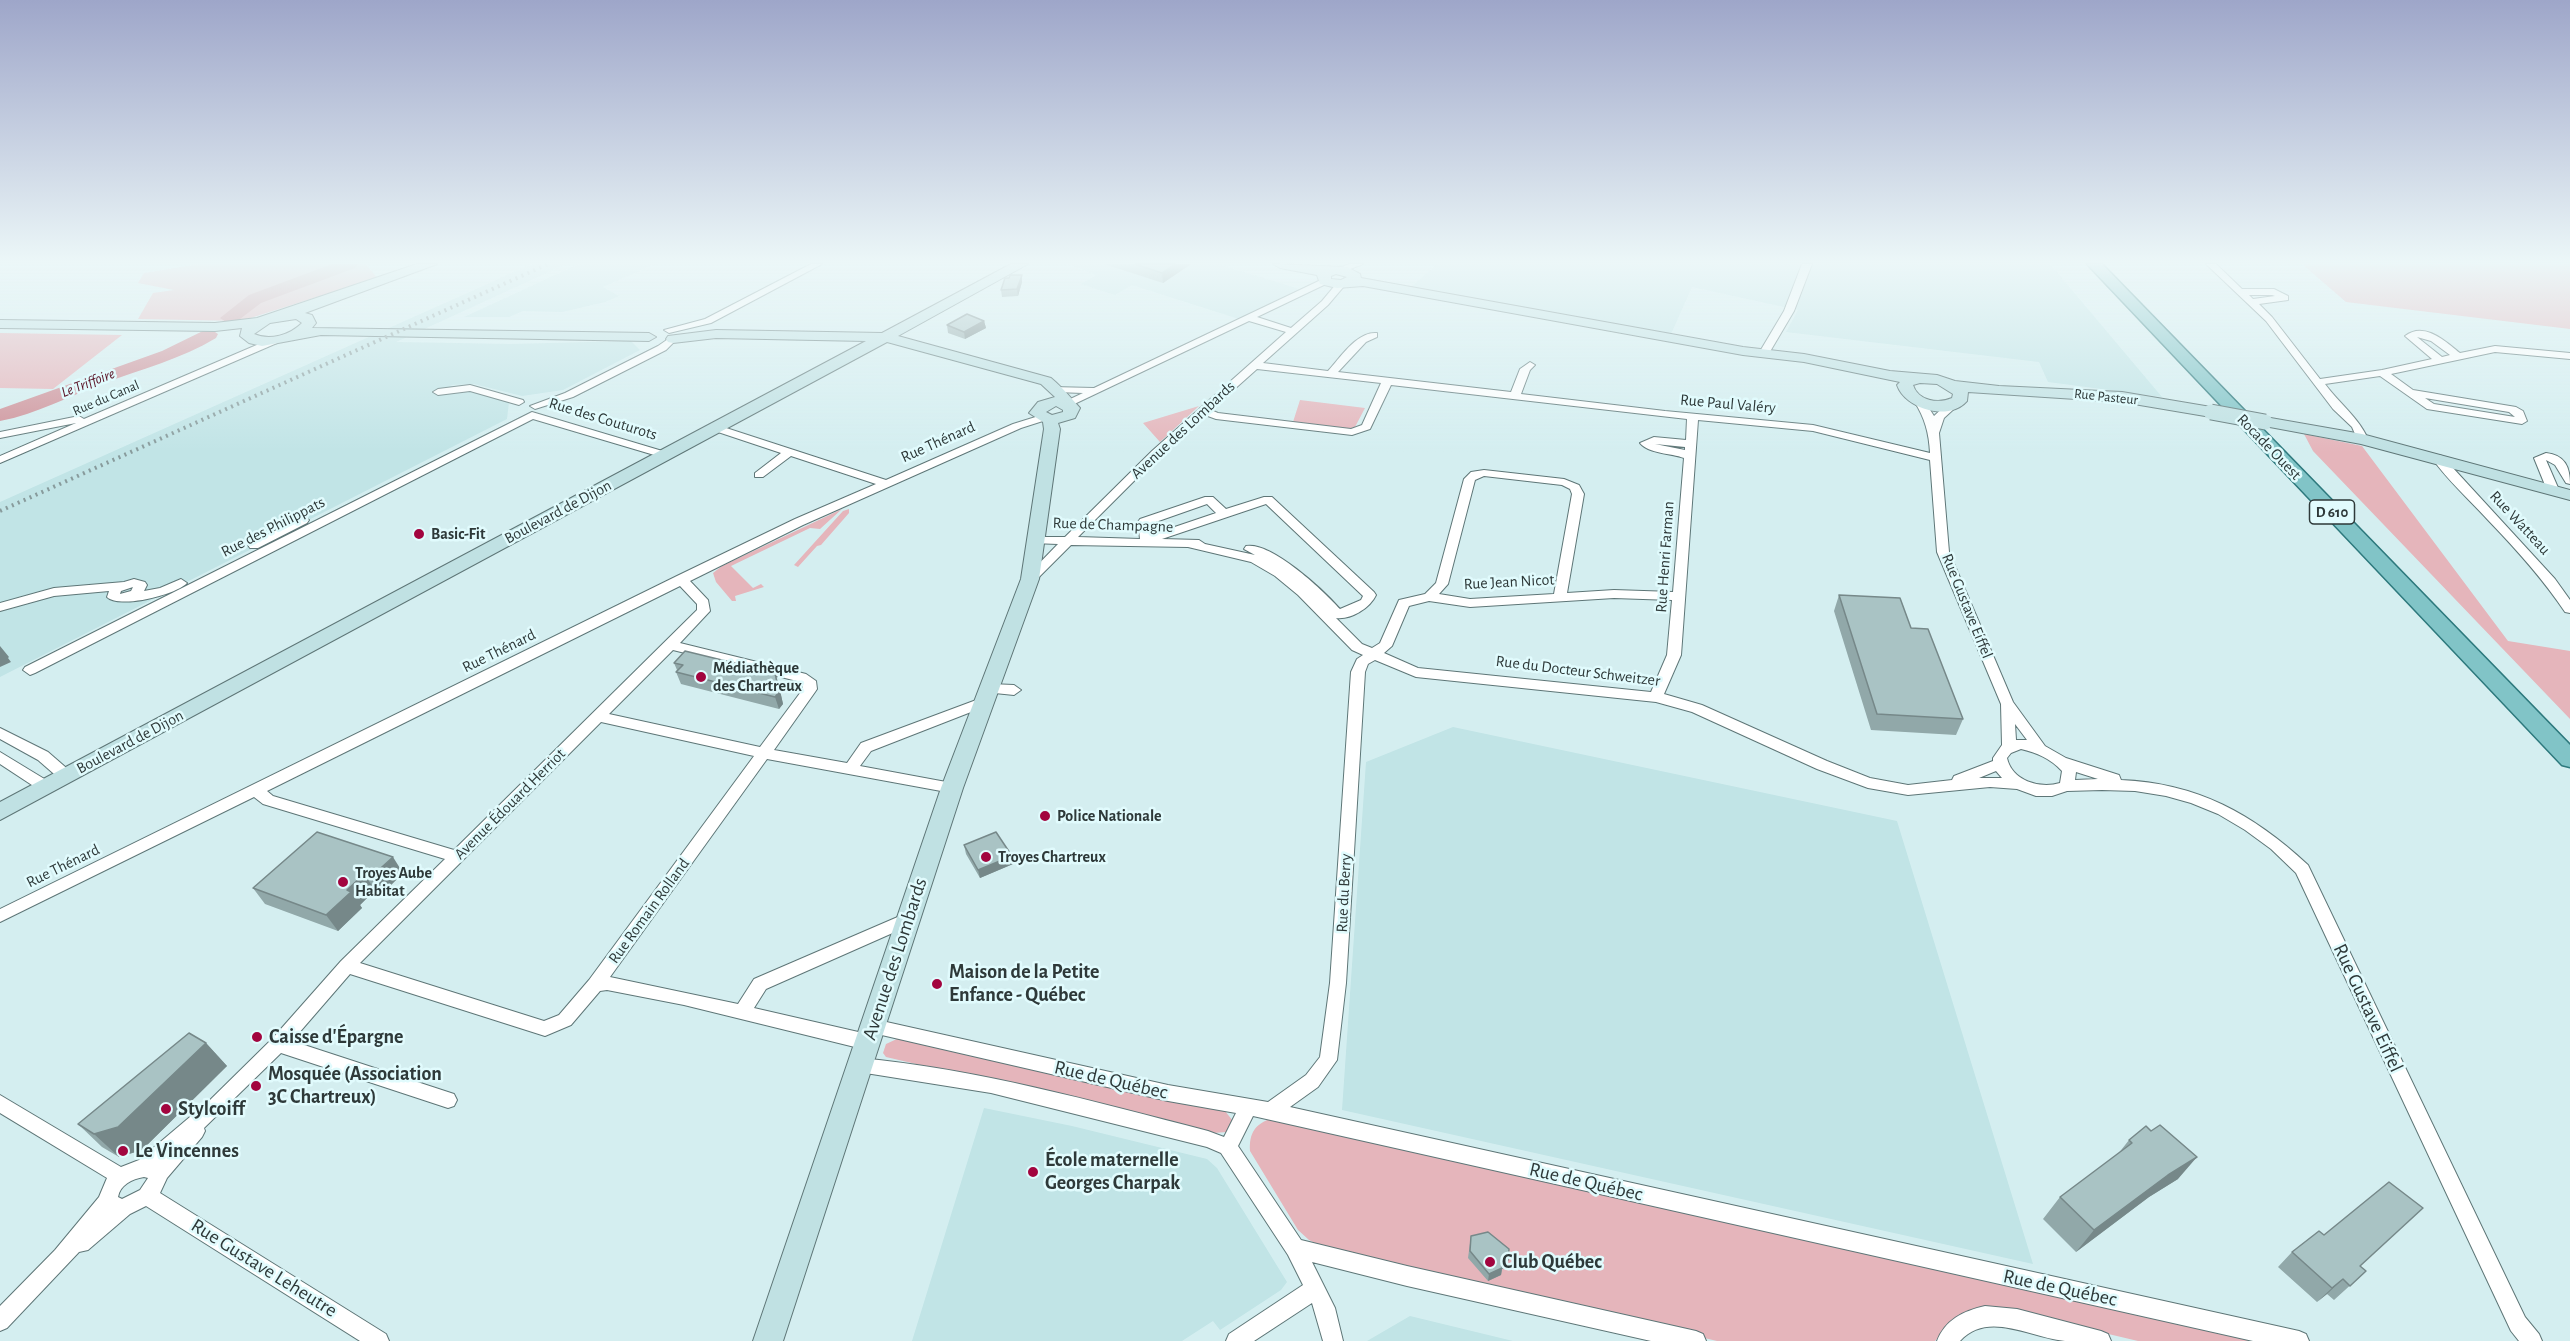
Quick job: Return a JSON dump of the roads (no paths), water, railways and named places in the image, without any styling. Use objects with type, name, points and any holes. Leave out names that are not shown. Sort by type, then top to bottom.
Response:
[{"type":"main road","name":"Rocade Ouest","points":[[2154,327],[2570,759]]},
{"type":"street","points":[[185,327],[219,327]]},
{"type":"street","points":[[215,327],[273,341],[321,331],[664,336],[711,329],[885,337],[1046,381],[1048,411]]},
{"type":"street","points":[[248,336],[256,327]]},
{"type":"street","points":[[294,335],[302,327]]},
{"type":"street","points":[[347,327],[664,336]]},
{"type":"street","points":[[711,329],[715,327]]},
{"type":"street","name":"Boulevard de Dijon","points":[[0,812],[904,327]]},
{"type":"street","name":"Rue Thénard","points":[[0,916],[681,579],[885,483],[1048,411],[1230,327]]},
{"type":"street","points":[[1277,327],[1292,331]]},
{"type":"street","name":"Avenue des Lombards","points":[[1030,579],[1156,453],[1292,331],[1290,327]]},
{"type":"street","points":[[1617,327],[1804,358],[1859,370],[1909,384],[1919,401]]},
{"type":"street","points":[[1764,353],[1780,327]]},
{"type":"street","points":[[2274,327],[2337,408],[2357,426],[2362,439]]},
{"type":"street","points":[[2439,360],[2410,336],[2418,333],[2432,337],[2457,356]]},
{"type":"street","points":[[1332,373],[1362,340],[1373,335]]},
{"type":"street","name":"Rue du Canal","points":[[224,362],[248,336]]},
{"type":"street","points":[[643,356],[664,336]]},
{"type":"street","name":"Rue des Philippats","points":[[30,670],[527,407],[562,397],[662,348],[664,336]]},
{"type":"street","name":"Rue du Canal","points":[[0,460],[273,341]]},
{"type":"street","points":[[2319,382],[2382,373],[2495,349],[2570,356]]},
{"type":"street","name":"Rue Paul Valéry","points":[[1253,365],[1693,417],[1813,428],[1935,458]]},
{"type":"street","points":[[1515,395],[1525,369],[1530,365]]},
{"type":"street","points":[[2382,373],[2408,392],[2431,407],[2522,421],[2519,413],[2512,409],[2408,392]]},
{"type":"street","name":"Rue Pasteur","points":[[1909,384],[1929,378],[1952,385],[1999,391],[2122,397],[2345,435],[2570,495]]},
{"type":"street","points":[[1203,410],[1216,416],[1352,432],[1365,427],[1388,380]]},
{"type":"street","points":[[1934,433],[1939,417],[1956,403],[1960,393],[1952,385]]},
{"type":"street","name":"Rue des Couturots","points":[[438,392],[470,388],[665,455]]},
{"type":"street","name":"Rue Thénard","points":[[1048,411],[1093,390]]},
{"type":"street","name":"Rue Pasteur","points":[[1919,401],[1936,405],[1956,403],[1999,391]]},
{"type":"street","points":[[0,435],[92,415],[149,395]]},
{"type":"street","name":"Rue Gustave Eiffel","points":[[1919,401],[1928,414],[1934,433],[1943,552],[2007,703],[2039,747]]},
{"type":"street","points":[[69,591],[113,597],[112,594],[173,588],[527,407]]},
{"type":"street","points":[[2337,408],[2345,435]]},
{"type":"street","name":"Avenue des Lombards","points":[[768,1341],[952,788],[1030,579],[1036,540],[1048,411]]},
{"type":"street","name":"Rue Henri Farman","points":[[1656,697],[1674,655],[1693,417]]},
{"type":"street","points":[[716,428],[885,483]]},
{"type":"street","points":[[18,452],[46,435],[46,431],[35,429]]},
{"type":"street","points":[[759,475],[790,452]]},
{"type":"street","points":[[2553,490],[2540,458],[2550,456],[2556,459],[2570,481]]},
{"type":"street","name":"Rue Watteau","points":[[2438,458],[2451,477],[2553,583],[2570,609]]},
{"type":"street","name":"Rue Watteau","points":[[2465,489],[2464,476],[2477,469]]},
{"type":"street","points":[[1429,597],[1442,584],[1470,479],[1475,474],[1484,473],[1564,482],[1575,487],[1578,494],[1560,596]]},
{"type":"street","points":[[1224,514],[1209,499],[1144,522],[1146,541],[1268,499],[1370,596],[1366,603],[1339,615]]},
{"type":"street","name":"Rue de Champagne","points":[[1036,540],[1146,541],[1189,544],[1218,542],[1270,555],[1289,566],[1339,615],[1372,654]]},
{"type":"street","name":"Rue de Champagne","points":[[1189,544],[1255,559],[1263,563],[1302,592],[1357,647],[1372,654]]},
{"type":"street","points":[[0,607],[37,595],[69,591],[136,594],[141,585],[168,585],[191,578]]},
{"type":"street","name":"Avenue Édouard Herriot","points":[[152,1171],[278,1044],[347,966],[704,611],[703,603],[681,579]]},
{"type":"street","name":"Rue Jean Nicot","points":[[1372,654],[1385,646],[1404,603],[1429,597],[1470,603],[1560,596],[1678,596]]},
{"type":"street","name":"Rue Romain Rolland","points":[[347,966],[545,1029],[565,1020],[595,985],[810,689],[809,681],[801,677],[670,645]]},
{"type":"street","name":"Rue du Docteur Schweitzer","points":[[1372,654],[1416,672],[1656,697],[1697,708],[1821,765],[1868,783],[1908,790],[1990,782],[2017,784]]},
{"type":"street","name":"Rue du Berry","points":[[1270,1110],[1312,1081],[1328,1060],[1338,983],[1358,672],[1362,662],[1372,654]]},
{"type":"street","points":[[850,769],[866,747],[987,696],[1014,690]]},
{"type":"street","name":"Rue Gustave Eiffel","points":[[2007,703],[2009,746]]},
{"type":"street","points":[[598,716],[765,753],[952,788]]},
{"type":"street","points":[[0,733],[43,756],[66,776]]},
{"type":"street","points":[[2020,744],[2039,747],[2063,762],[2069,770],[2067,786],[2057,792],[2043,792],[2017,784],[2008,777],[1999,764],[2002,751],[2009,746],[2020,744]]},
{"type":"street","points":[[0,758],[46,787]]},
{"type":"street","name":"Rue Gustave Eiffel","points":[[2063,762],[2130,784],[2187,794],[2237,816],[2277,844],[2302,869],[2519,1333],[2532,1341]]},
{"type":"street","name":"Rue du Docteur Schweitzer","points":[[1946,785],[1999,764]]},
{"type":"street","name":"Rue Gustave Eiffel","points":[[2067,786],[2130,784]]},
{"type":"street","points":[[255,790],[268,800],[458,857]]},
{"type":"street","points":[[742,1012],[760,984],[907,919]]},
{"type":"street","points":[[595,985],[607,983],[742,1012],[867,1045]]},
{"type":"street","points":[[278,1044],[448,1100]]},
{"type":"street","name":"Rue de Québec","points":[[867,1045],[1270,1110],[2299,1341]]},
{"type":"street","name":"Rue de Québec","points":[[867,1045],[916,1070],[1185,1133],[1228,1147]]},
{"type":"street","points":[[0,1103],[121,1177]]},
{"type":"street","points":[[1248,1108],[1228,1147],[1295,1248],[1325,1308],[1333,1341]]},
{"type":"street","points":[[0,1321],[115,1204],[147,1196],[156,1185],[152,1171],[121,1177],[111,1189],[115,1204]]},
{"type":"street","name":"Rue Gustave Leheutre","points":[[147,1196],[375,1340]]},
{"type":"street","points":[[1295,1248],[1407,1276],[1696,1341]]},
{"type":"street","points":[[1236,1341],[1316,1288]]},
{"type":"street","points":[[1947,1341],[1958,1328],[1970,1320],[1984,1316],[2011,1318],[2101,1341]]},
{"type":"waterway","name":"Le Triffoire","points":[[0,415],[25,409],[96,379],[168,355],[209,334]]},
{"type":"railway","points":[[0,511],[409,327]]},
{"type":"place","name":"Basic-Fit","points":[[419,534]]},
{"type":"place","name":"Médiathèque des Chartreux","points":[[701,677]]},
{"type":"place","name":"Police Nationale","points":[[1045,816]]},
{"type":"place","name":"Troyes Chartreux","points":[[986,857]]},
{"type":"place","name":"Troyes Aube Habitat","points":[[343,882]]},
{"type":"place","name":"Maison de la Petite Enfance - Québec","points":[[937,984]]},
{"type":"place","name":"Caisse d'Épargne","points":[[257,1037]]},
{"type":"place","name":"Mosquée (Association 3C Chartreux)","points":[[256,1086]]},
{"type":"place","name":"Stylcoiff","points":[[166,1109]]},
{"type":"place","name":"Le Vincennes","points":[[123,1151]]},
{"type":"place","name":"École maternelle Georges Charpak","points":[[1033,1172]]},
{"type":"place","name":"Club Québec","points":[[1490,1262]]}]
